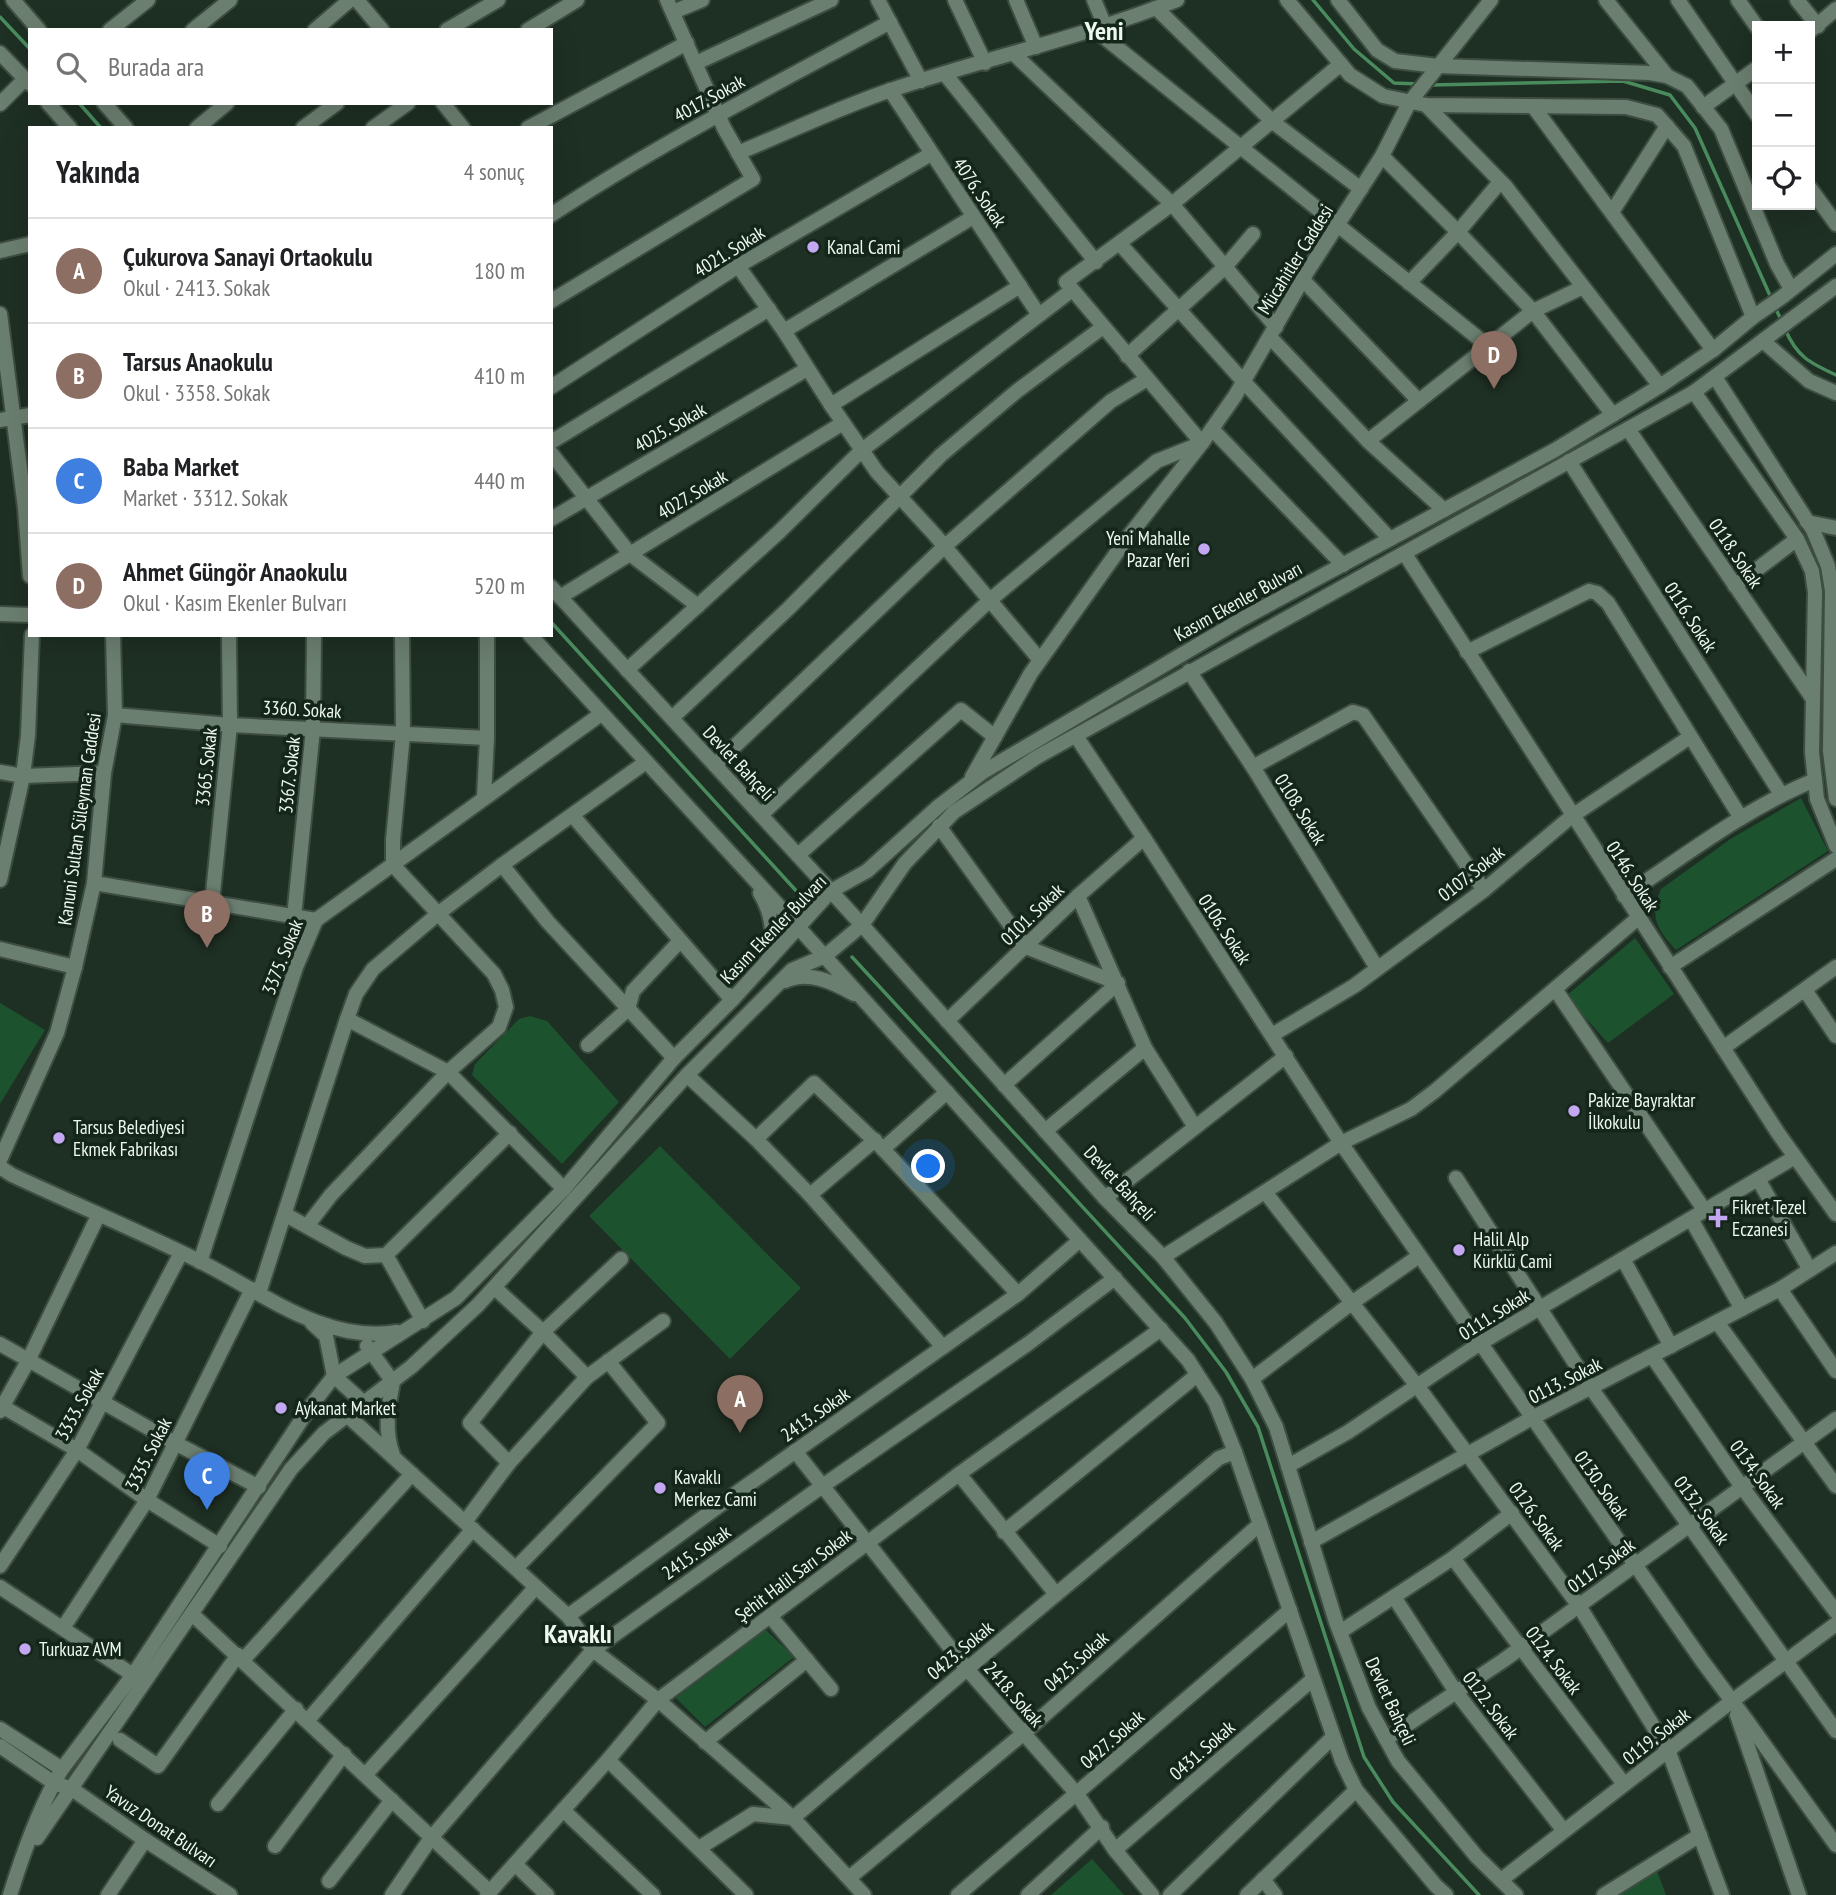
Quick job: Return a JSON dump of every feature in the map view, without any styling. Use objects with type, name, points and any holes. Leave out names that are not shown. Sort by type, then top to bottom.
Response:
[{"type":"street","points":[[13,0],[37,28]]},
{"type":"street","points":[[113,28],[148,0]]},
{"type":"street","points":[[195,28],[230,0]]},
{"type":"street","points":[[317,28],[351,0]]},
{"type":"street","points":[[357,0],[380,28]]},
{"type":"street","points":[[450,28],[498,0]]},
{"type":"street","points":[[530,28],[577,0]]},
{"type":"street","points":[[553,300],[753,179],[719,115],[670,6],[702,0]]},
{"type":"street","points":[[696,63],[831,0]]},
{"type":"street","points":[[878,0],[922,81]]},
{"type":"street","points":[[955,0],[985,63]]},
{"type":"street","points":[[1016,0],[1036,47]]},
{"type":"street","points":[[1094,0],[1100,27],[1241,148],[1488,346]]},
{"type":"street","points":[[1287,0],[1350,75],[1383,96],[1426,105],[1626,107],[1657,115],[1684,146],[1757,314]]},
{"type":"street","points":[[1338,0],[1377,50],[1395,61],[1438,66],[1650,74],[1667,76],[1687,86],[1721,129],[1787,293],[1836,254]]},
{"type":"street","name":"Mücahitler Caddesi","points":[[969,782],[1040,660],[1128,537],[1202,443],[1244,382],[1303,280],[1382,156],[1409,103],[1491,0]]},
{"type":"street","points":[[1606,0],[1667,76]]},
{"type":"street","points":[[1678,0],[1752,108]]},
{"type":"street","points":[[1738,0],[1753,21]]},
{"type":"street","points":[[1797,0],[1810,21]]},
{"type":"street","points":[[738,153],[890,90],[1100,27],[1164,3],[1273,122],[1361,189]]},
{"type":"street","points":[[1815,27],[1836,9]]},
{"type":"street","name":"4017. Sokak","points":[[553,214],[597,184],[890,22]]},
{"type":"street","points":[[532,126],[687,43]]},
{"type":"street","points":[[0,53],[27,82],[0,104]]},
{"type":"street","points":[[1014,54],[1172,204],[1226,267],[1273,332],[1368,441],[1444,510]]},
{"type":"street","points":[[761,815],[990,600],[1157,461],[1202,443],[1066,282],[1172,204],[1341,64]]},
{"type":"street","points":[[1703,107],[1752,72]]},
{"type":"street","points":[[945,74],[1096,261]]},
{"type":"street","name":"4076. Sokak","points":[[890,90],[1039,315]]},
{"type":"street","points":[[50,105],[67,126]]},
{"type":"street","points":[[106,105],[124,126]]},
{"type":"street","points":[[199,126],[225,105]]},
{"type":"street","points":[[306,126],[334,105]]},
{"type":"street","points":[[376,126],[405,105]]},
{"type":"street","points":[[445,105],[461,126]]},
{"type":"street","points":[[1426,105],[1500,182],[1660,386]]},
{"type":"street","points":[[1533,106],[1713,350]]},
{"type":"street","points":[[1612,212],[1667,126]]},
{"type":"street","name":"4021. Sokak","points":[[553,386],[738,267],[931,154]]},
{"type":"street","points":[[1382,156],[1533,311],[1613,415]]},
{"type":"street","points":[[1409,282],[1458,232],[1500,182]]},
{"type":"street","points":[[1815,195],[1836,225]]},
{"type":"street","points":[[784,331],[973,217]]},
{"type":"street","points":[[1127,356],[1226,267],[1253,234]]},
{"type":"street","points":[[0,251],[28,244]]},
{"type":"street","points":[[1120,244],[1390,539]]},
{"type":"street","points":[[738,267],[784,331],[877,472],[945,547],[1040,660]]},
{"type":"street","points":[[1303,280],[1419,401]]},
{"type":"street","points":[[831,405],[1020,286]]},
{"type":"street","name":"Kasım Ekenler Bulvarı","points":[[20,1862],[291,1469],[324,1433],[393,1382],[495,1288],[687,1075],[792,970],[825,956],[862,925],[905,863],[954,812],[1037,757],[1694,392],[1836,286]]},
{"type":"street","points":[[1368,441],[1533,311],[1583,287]]},
{"type":"street","points":[[627,670],[779,532],[862,450],[1072,290]]},
{"type":"street","name":"Kasım Ekenler Bulvarı","points":[[20,1862],[62,1769],[133,1675],[310,1407],[334,1376],[423,1321],[456,1297],[564,1189],[674,1058],[732,1000],[831,891],[867,871],[939,806],[983,772],[1242,619],[1555,450],[1660,386],[1713,350],[1787,293]]},
{"type":"street","points":[[553,441],[769,309]]},
{"type":"street","points":[[0,314],[6,419],[25,508],[28,549]]},
{"type":"street","points":[[672,718],[788,609],[941,455],[1017,390],[1103,327]]},
{"type":"street","points":[[1766,339],[1809,381],[1836,393]]},
{"type":"street","name":"4025. Sokak","points":[[553,518],[807,369]]},
{"type":"street","points":[[1715,377],[1807,522],[1828,566],[1832,591],[1833,717],[1829,751],[1836,799]]},
{"type":"street","points":[[715,765],[945,547],[1111,401],[1147,379]]},
{"type":"street","points":[[1694,392],[1797,539],[1812,571],[1815,592],[1812,752],[1817,799],[1836,846]]},
{"type":"street","points":[[6,419],[28,415]]},
{"type":"street","name":"4027. Sokak","points":[[556,592],[630,554],[843,423]]},
{"type":"street","points":[[1212,429],[1343,565]]},
{"type":"street","name":"0118. Sokak","points":[[1628,429],[1813,700]]},
{"type":"street","points":[[553,456],[630,554],[698,606]]},
{"type":"street","name":"0116. Sokak","points":[[1569,461],[1781,794]]},
{"type":"street","points":[[1807,522],[1836,528]]},
{"type":"street","points":[[1735,586],[1797,539]]},
{"type":"street","name":"0146. Sokak","points":[[1405,554],[1638,918],[1795,1157],[1836,1214]]},
{"type":"street","points":[[1467,652],[1589,591],[1597,593],[1608,603],[1741,818]]},
{"type":"street","name":"Devlet Bahçeli","points":[[556,592],[862,925],[1105,1198],[1163,1257],[1216,1323],[1252,1379],[1276,1427],[1340,1632],[1368,1708],[1398,1760],[1477,1857],[1516,1895]]},
{"type":"street","points":[[0,614],[28,615]]},
{"type":"street","points":[[0,880],[23,776],[28,734],[32,637]]},
{"type":"street","name":"Kanuni Sultan Süleyman Caddesi","points":[[0,1160],[57,1033],[94,883],[104,773],[115,715],[113,637]]},
{"type":"street","name":"3365. Sokak","points":[[212,903],[230,725],[229,637]]},
{"type":"street","name":"3367. Sokak","points":[[294,917],[313,729],[314,637]]},
{"type":"street","points":[[307,1226],[331,1195],[448,1072],[499,1027],[506,1007],[494,974],[393,865],[403,734],[402,637]]},
{"type":"street","points":[[484,797],[488,738],[487,637]]},
{"type":"street","points":[[532,637],[825,956],[1188,1360],[1215,1402],[1235,1452],[1342,1761],[1356,1790],[1437,1892]]},
{"type":"street","name":"0108. Sokak","points":[[1189,671],[1253,767],[1377,968]]},
{"type":"street","points":[[798,855],[961,710],[995,737]]},
{"type":"street","points":[[1253,767],[1353,712],[1363,715],[1484,890]]},
{"type":"street","name":"3375. Sokak","points":[[200,1262],[296,967],[316,920],[601,714]]},
{"type":"street","name":"3360. Sokak","points":[[115,715],[230,725],[488,738]]},
{"type":"street","name":"0106. Sokak","points":[[1076,736],[1341,1143]]},
{"type":"street","name":"0107. Sokak","points":[[1272,1035],[1354,986],[1484,890],[1572,816],[1690,737]]},
{"type":"street","name":"3335. Sokak","points":[[62,1628],[147,1500],[256,1291],[286,1215],[356,994],[373,969],[439,913],[646,762]]},
{"type":"street","points":[[0,772],[23,776],[104,773]]},
{"type":"street","points":[[1624,896],[1741,818],[1781,794],[1815,780]]},
{"type":"street","points":[[573,816],[732,1000]]},
{"type":"street","points":[[939,826],[1026,947],[1118,983]]},
{"type":"street","name":"0101. Sokak","points":[[947,1021],[1144,838]]},
{"type":"street","points":[[1670,967],[1836,859]]},
{"type":"street","points":[[502,865],[548,922],[674,1058]]},
{"type":"street","points":[[751,876],[766,904],[773,929],[767,962]]},
{"type":"street","points":[[94,883],[316,920]]},
{"type":"street","points":[[1079,896],[1145,1048],[1195,1127]]},
{"type":"street","points":[[1163,1257],[1341,1143],[1411,1109],[1638,918]]},
{"type":"street","points":[[588,1045],[628,1009],[633,991],[680,941]]},
{"type":"street","points":[[0,949],[75,967]]},
{"type":"street","points":[[1723,1048],[1836,968]]},
{"type":"street","points":[[777,985],[796,975],[820,978],[863,999]]},
{"type":"street","points":[[1004,1085],[1118,983]]},
{"type":"street","points":[[1555,989],[1705,1211]]},
{"type":"street","points":[[1805,990],[1836,1036]]},
{"type":"street","points":[[347,1019],[448,1072],[564,1189]]},
{"type":"street","points":[[1045,1131],[1145,1048]]},
{"type":"street","points":[[1105,1198],[1286,1056]]},
{"type":"street","points":[[687,1075],[756,1139],[810,1195],[943,1347]]},
{"type":"street","points":[[756,1139],[814,1083],[879,1145],[1018,1294]]},
{"type":"street","points":[[810,1195],[947,1092]]},
{"type":"street","points":[[286,1215],[365,1256],[386,1255],[510,1133]]},
{"type":"street","name":"0130. Sokak","points":[[1341,1143],[1479,1345],[1836,1845]]},
{"type":"street","name":"0111. Sokak","points":[[1288,1466],[1418,1387],[1479,1345],[1795,1157]]},
{"type":"street","points":[[0,1167],[98,1216],[200,1262],[308,1320],[326,1336],[334,1376],[365,1404]]},
{"type":"street","name":"0132. Sokak","points":[[1456,1178],[1591,1388],[1836,1731]]},
{"type":"street","points":[[1759,1179],[1810,1270]]},
{"type":"street","name":"0126. Sokak","points":[[1265,1192],[1353,1301],[1579,1606],[1668,1750],[1721,1895]]},
{"type":"street","points":[[98,1216],[28,1361],[1,1408],[77,1450],[147,1500],[220,1546]]},
{"type":"street","points":[[1691,1219],[1742,1310]]},
{"type":"street","name":"2413. Sokak","points":[[568,1616],[1018,1294],[1080,1240]]},
{"type":"street","name":"3333. Sokak","points":[[0,1566],[77,1450],[181,1253]]},
{"type":"street","name":"0113. Sokak","points":[[1311,1542],[1532,1418],[1742,1310],[1836,1253]]},
{"type":"street","points":[[386,1255],[423,1321]]},
{"type":"street","points":[[1252,1379],[1353,1301],[1419,1256]]},
{"type":"street","points":[[509,1463],[470,1423],[543,1332],[621,1259]]},
{"type":"street","points":[[1623,1259],[1671,1346]]},
{"type":"street","name":"2415. Sokak","points":[[392,1895],[431,1838],[593,1650],[1029,1343],[1115,1278]]},
{"type":"street","points":[[495,1288],[587,1377]]},
{"type":"street","points":[[1780,1289],[1836,1371]]},
{"type":"street","points":[[308,1320],[357,1334],[381,1335],[405,1331]]},
{"type":"street","points":[[308,1720],[469,1526],[509,1463],[587,1377],[663,1321]]},
{"type":"street","points":[[1717,1322],[1836,1486]]},
{"type":"street","name":"Şehit Halil Sarı Sokak","points":[[489,1893],[658,1700],[959,1474],[1161,1329]]},
{"type":"street","points":[[357,1334],[393,1382],[387,1437],[393,1457]]},
{"type":"street","points":[[0,1344],[259,1487]]},
{"type":"street","name":"0134. Sokak","points":[[1652,1356],[1742,1487],[1836,1612]]},
{"type":"street","points":[[516,1568],[658,1423],[608,1361]]},
{"type":"street","points":[[1004,1532],[1197,1375]]},
{"type":"street","points":[[348,1416],[568,1616],[593,1650],[658,1700],[793,1818],[864,1895]]},
{"type":"street","name":"0117. Sokak","points":[[1386,1739],[1520,1648],[1836,1419]]},
{"type":"street","name":"2418. Sokak","points":[[795,1451],[967,1669],[1077,1794],[1102,1827],[1115,1850],[1152,1895]]},
{"type":"street","name":"0423. Sokak","points":[[793,1818],[1219,1458],[1235,1452]]},
{"type":"street","points":[[120,1740],[158,1766],[240,1657],[412,1474]]},
{"type":"street","points":[[959,1474],[1056,1594]]},
{"type":"street","points":[[1340,1632],[1453,1558],[1511,1513]]},
{"type":"street","name":"0425. Sokak","points":[[849,1878],[1024,1733],[1260,1524]]},
{"type":"street","name":"0124. Sokak","points":[[1453,1558],[1624,1784]]},
{"type":"street","points":[[0,1587],[133,1675]]},
{"type":"street","points":[[366,1774],[536,1587]]},
{"type":"street","name":"0122. Sokak","points":[[1394,1597],[1457,1692],[1564,1831]]},
{"type":"street","name":"0427. Sokak","points":[[958,1895],[1290,1610]]},
{"type":"street","points":[[192,1614],[366,1774],[489,1893]]},
{"type":"street","points":[[769,1616],[831,1689]]},
{"type":"street","name":"0119. Sokak","points":[[1501,1880],[1836,1624]]},
{"type":"street","points":[[705,1742],[807,1660]]},
{"type":"street","name":"0431. Sokak","points":[[1115,1850],[1313,1679]]},
{"type":"street","points":[[1732,1701],[1795,1894]]},
{"type":"street","points":[[218,1804],[296,1709]]},
{"type":"street","points":[[0,1730],[62,1769],[72,1789]]},
{"type":"street","points":[[1170,1895],[1333,1737]]},
{"type":"street","points":[[2,1751],[54,1783],[72,1789]]},
{"type":"street","points":[[275,1846],[344,1754]]},
{"type":"street","points":[[608,1760],[746,1895]]},
{"type":"street","name":"Yavuz Donat Bulvarı","points":[[72,1789],[145,1840],[207,1889],[230,1895]]},
{"type":"street","points":[[1247,1895],[1356,1790]]},
{"type":"street","points":[[329,1881],[392,1800]]},
{"type":"street","points":[[564,1810],[653,1895]]},
{"type":"street","points":[[699,1848],[753,1814],[793,1818]]},
{"type":"street","points":[[1028,1895],[1102,1827]]},
{"type":"street","points":[[1604,1895],[1699,1835]]},
{"type":"street","points":[[108,1895],[145,1840]]},
{"type":"street","points":[[10,1895],[20,1862]]},
{"type":"street","points":[[515,1864],[547,1895]]},
{"type":"street","points":[[1263,1879],[1275,1895]]},
{"type":"green space","points":[[1801,798],[1828,851],[1676,950],[1664,936],[1655,915],[1661,889],[1732,838]]},
{"type":"green space","points":[[1635,938],[1674,994],[1608,1043],[1566,996]]},
{"type":"green space","points":[[0,1003],[45,1030],[0,1104]]},
{"type":"green space","points":[[530,1016],[547,1021],[619,1102],[562,1164],[472,1075],[475,1064],[519,1019]]},
{"type":"green space","points":[[660,1146],[801,1288],[730,1359],[589,1216]]},
{"type":"green space","points":[[766,1630],[794,1657],[705,1727],[676,1698]]},
{"type":"green space","points":[[1092,1859],[1124,1895],[1051,1895]]},
{"type":"green space","points":[[1656,1868],[1666,1895],[1614,1895]]},
{"type":"waterway","points":[[1313,0],[1354,49],[1394,83],[1419,84]]},
{"type":"waterway","points":[[0,17],[28,47]]},
{"type":"waterway","points":[[1430,85],[1623,81],[1670,95],[1695,128],[1772,300]]},
{"type":"waterway","points":[[81,105],[99,126]]},
{"type":"waterway","points":[[1775,307],[1782,322]]},
{"type":"waterway","points":[[1785,329],[1794,346],[1805,358],[1836,375]]},
{"type":"waterway","points":[[553,624],[800,895]]},
{"type":"waterway","points":[[852,957],[1185,1318],[1226,1372],[1258,1427],[1364,1757],[1393,1802],[1479,1895]]},
{"type":"place","name":"Kanal Cami","points":[[813,247]]},
{"type":"place","name":"Ahmet Güngör Anaokulu","points":[[1494,389]]},
{"type":"place","name":"Yeni Mahalle Pazar Yeri","points":[[1204,549]]},
{"type":"place","name":"Tarsus Anaokulu","points":[[207,948]]},
{"type":"place","name":"Pakize Bayraktar İlkokulu","points":[[1574,1111]]},
{"type":"place","name":"Tarsus Belediyesi Ekmek Fabrikası","points":[[59,1138]]},
{"type":"place","name":"Fikret Tezel Eczanesi","points":[[1718,1218]]},
{"type":"place","name":"Halil Alp Kürklü Cami","points":[[1459,1250]]},
{"type":"place","name":"Aykanat Market","points":[[281,1408]]},
{"type":"place","name":"Çukurova Sanayi Ortaokulu","points":[[740,1433]]},
{"type":"place","name":"Kavaklı Merkez Cami","points":[[660,1488]]},
{"type":"place","name":"Baba Market","points":[[207,1510]]},
{"type":"place","name":"Turkuaz AVM","points":[[25,1649]]},
{"type":"district","name":"Yeni","points":[[1104,31]]},
{"type":"district","name":"Kavaklı","points":[[578,1634]]}]
